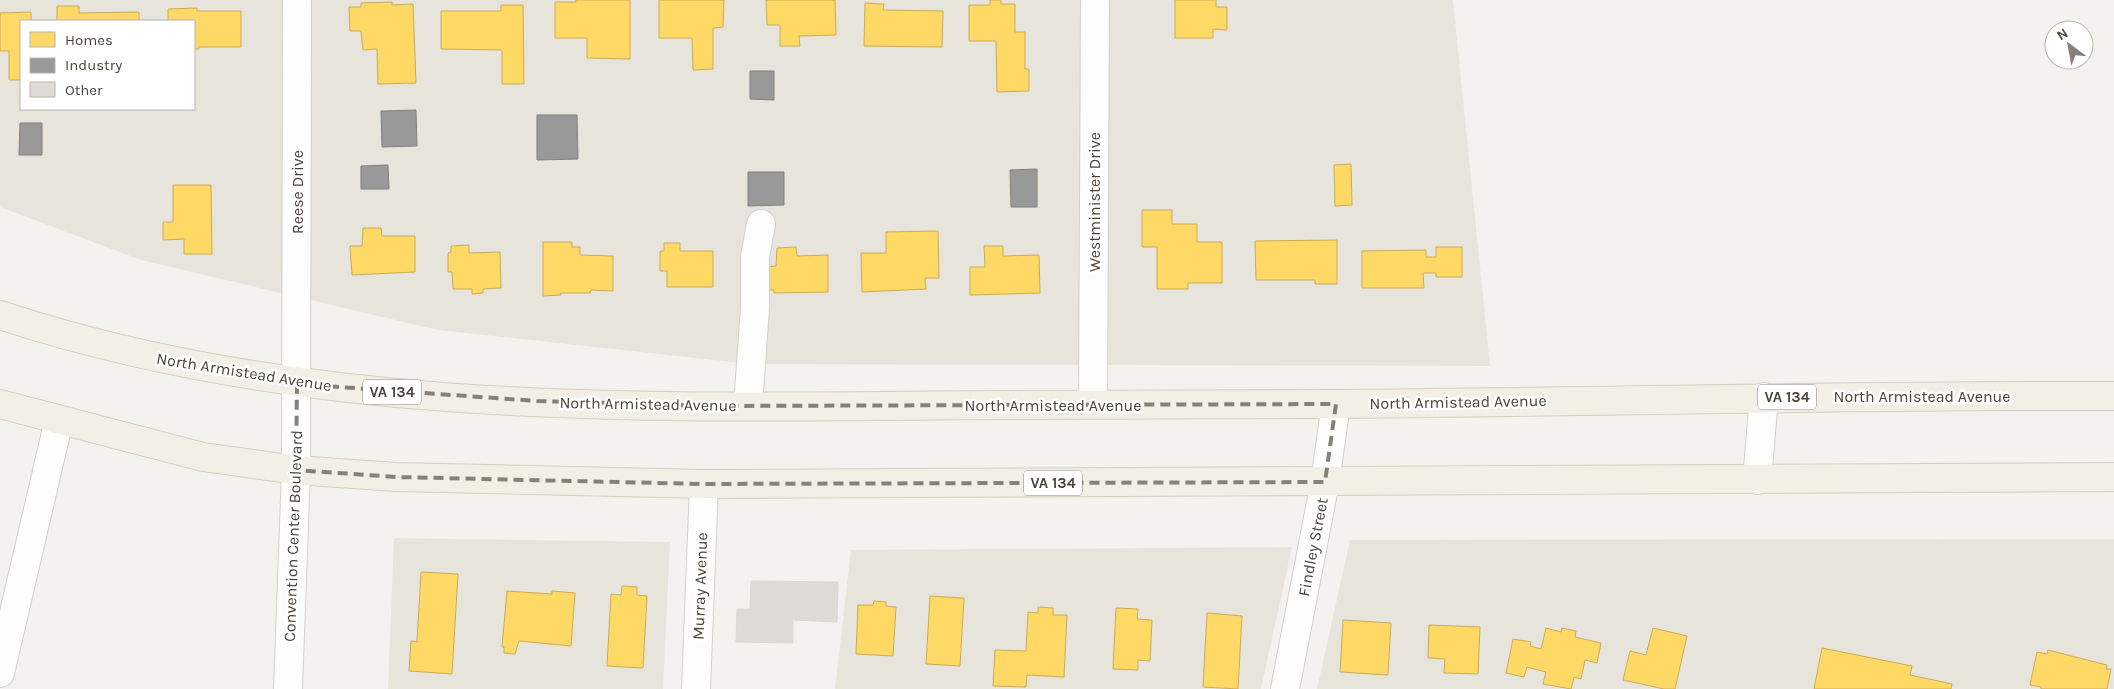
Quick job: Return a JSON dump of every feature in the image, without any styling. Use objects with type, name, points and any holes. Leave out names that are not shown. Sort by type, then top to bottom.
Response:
[{"type":"main road","name":"North Armistead Avenue","points":[[0,315],[54,333],[143,355],[297,384],[538,401],[748,406],[1336,404],[1764,397],[2114,396]]},
{"type":"main road","name":"VA 134","points":[[0,404],[203,457],[296,470],[396,477],[704,484],[2114,477]]},
{"type":"street","name":"Reese Drive","points":[[297,0],[297,384]]},
{"type":"street","name":"Westminister Drive","points":[[1093,404],[1095,0]]},
{"type":"street","points":[[748,406],[755,308],[755,257],[761,224]]},
{"type":"street","name":"Convention Center Boulevard","points":[[288,689],[296,470],[297,384]]},
{"type":"street","points":[[1757,480],[1764,397]]},
{"type":"street","name":"Findley Street","points":[[1284,689],[1325,482],[1336,404]]},
{"type":"street","points":[[0,674],[59,420]]},
{"type":"street","name":"Murray Avenue","points":[[696,689],[704,484]]},
{"type":"highlighted area","points":[[297,384],[537,401],[710,406],[1336,404],[1325,482],[704,484],[396,477],[296,470]]},
{"type":"shaded area","points":[[0,0],[1453,0],[1490,366],[751,364],[438,330],[141,260],[0,207]]},
{"type":"shaded area","points":[[394,538],[670,542],[663,689],[388,689]]},
{"type":"shaded area","points":[[2114,539],[2114,689],[1317,689],[1350,540]]},
{"type":"shaded area","points":[[1292,547],[1261,689],[835,689],[851,550]]},
{"type":"building: Homes","points":[[576,0],[630,0],[630,59],[587,58],[587,38],[555,38],[555,2],[576,2]]},
{"type":"building: Homes","points":[[659,0],[724,0],[723,27],[713,28],[713,69],[693,70],[692,38],[659,38]]},
{"type":"building: Homes","points":[[766,0],[835,0],[836,35],[799,36],[800,46],[780,46],[780,25],[767,25]]},
{"type":"building: Homes","points":[[990,0],[1001,0],[1001,4],[1015,4],[1015,32],[1025,32],[1025,69],[1029,69],[1029,91],[997,92],[996,41],[969,41],[969,5],[990,5]]},
{"type":"building: Homes","points":[[1175,0],[1216,0],[1216,7],[1227,7],[1227,30],[1213,29],[1213,38],[1175,38]]},
{"type":"building: Homes","points":[[392,2],[392,5],[413,4],[416,83],[378,84],[377,49],[363,50],[361,31],[350,31],[349,7],[361,7],[361,3]]},
{"type":"building: Homes","points":[[865,3],[884,4],[883,10],[943,11],[942,47],[864,46]]},
{"type":"building: Homes","points":[[501,5],[523,5],[524,84],[502,84],[502,50],[441,49],[441,11],[501,11]]},
{"type":"building: Homes","points":[[57,6],[79,6],[79,13],[139,12],[139,20],[57,20]]},
{"type":"building: Homes","points":[[197,8],[197,11],[241,11],[241,47],[199,47],[199,49],[195,49],[195,20],[168,20],[168,9]]},
{"type":"building: Homes","points":[[31,12],[31,20],[20,20],[20,80],[9,80],[9,51],[0,51],[0,13]]},
{"type":"building: Homes","points":[[1351,164],[1352,205],[1335,206],[1334,165]]},
{"type":"building: Homes","points":[[173,185],[211,185],[212,254],[184,254],[184,239],[163,240],[163,222],[173,222]]},
{"type":"building: Homes","points":[[1142,210],[1172,210],[1172,224],[1197,224],[1197,242],[1222,242],[1222,283],[1188,283],[1188,289],[1157,289],[1157,247],[1142,247]]},
{"type":"building: Homes","points":[[363,228],[381,228],[382,236],[415,236],[415,272],[352,275],[350,246],[362,246]]},
{"type":"building: Homes","points":[[938,231],[939,278],[925,278],[926,289],[862,292],[861,253],[886,253],[886,232]]},
{"type":"building: Homes","points":[[1337,240],[1337,284],[1315,284],[1315,280],[1256,280],[1255,241]]},
{"type":"building: Homes","points":[[543,242],[572,242],[572,247],[580,247],[580,255],[613,256],[613,291],[591,290],[590,293],[560,293],[561,295],[543,296]]},
{"type":"building: Homes","points":[[664,243],[680,243],[680,251],[713,251],[713,287],[667,287],[667,271],[660,271],[660,251],[664,251]]},
{"type":"building: Homes","points":[[469,245],[469,253],[500,252],[501,288],[483,289],[483,293],[472,294],[472,289],[453,289],[452,272],[448,272],[448,253],[451,252],[451,246]]},
{"type":"building: Homes","points":[[984,246],[1003,246],[1003,256],[1039,255],[1040,293],[970,295],[970,267],[985,267]]},
{"type":"building: Homes","points":[[796,247],[797,256],[828,255],[828,292],[774,293],[774,290],[764,290],[764,267],[776,266],[777,248]]},
{"type":"building: Homes","points":[[1436,247],[1462,247],[1462,277],[1436,277],[1436,273],[1423,273],[1424,288],[1362,288],[1362,251],[1426,250],[1426,257],[1436,257]]},
{"type":"building: Homes","points":[[421,572],[458,574],[452,674],[409,671],[411,641],[417,642]]},
{"type":"building: Homes","points":[[622,586],[637,587],[637,595],[647,596],[643,668],[607,666],[611,594],[621,595]]},
{"type":"building: Homes","points":[[507,591],[552,594],[552,591],[575,593],[571,646],[519,641],[515,654],[504,653],[504,647],[502,647]]},
{"type":"building: Homes","points":[[930,596],[964,598],[960,666],[926,664]]},
{"type":"building: Homes","points":[[874,601],[886,602],[886,606],[896,607],[893,656],[856,654],[858,605],[873,605]]},
{"type":"building: Homes","points":[[1038,607],[1053,608],[1053,615],[1067,615],[1064,677],[1027,675],[1026,687],[993,686],[995,650],[1026,651],[1028,612],[1038,613]]},
{"type":"building: Homes","points":[[1116,608],[1138,609],[1137,619],[1152,620],[1150,661],[1138,660],[1138,670],[1113,669]]},
{"type":"building: Homes","points":[[1207,613],[1242,616],[1238,689],[1203,687]]},
{"type":"building: Homes","points":[[1343,620],[1391,623],[1388,675],[1340,672]]},
{"type":"building: Homes","points":[[1429,625],[1480,627],[1478,674],[1444,673],[1445,659],[1428,658]]},
{"type":"building: Homes","points":[[1546,628],[1561,632],[1562,628],[1576,631],[1575,637],[1601,643],[1597,663],[1585,660],[1581,679],[1574,677],[1571,689],[1543,684],[1546,672],[1527,667],[1524,677],[1506,673],[1513,639],[1531,642],[1530,646],[1541,649]]},
{"type":"building: Homes","points":[[1653,628],[1687,636],[1675,689],[1664,689],[1623,680],[1630,651],[1646,655]]},
{"type":"building: Homes","points":[[1822,648],[1912,666],[1910,675],[1952,684],[1951,689],[1814,689]]},
{"type":"building: Homes","points":[[2048,650],[2107,665],[2106,669],[2111,669],[2107,689],[2041,689],[2041,687],[2030,685],[2037,652],[2047,654]]},
{"type":"building: Industry","points":[[750,71],[774,71],[774,100],[750,99]]},
{"type":"building: Industry","points":[[416,110],[417,146],[382,147],[381,111]]},
{"type":"building: Industry","points":[[537,115],[577,115],[578,159],[537,160]]},
{"type":"building: Industry","points":[[20,123],[42,123],[42,155],[19,155]]},
{"type":"building: Industry","points":[[388,165],[389,189],[361,189],[361,166]]},
{"type":"building: Industry","points":[[1037,169],[1037,207],[1011,207],[1010,170]]},
{"type":"building: Industry","points":[[748,172],[784,172],[784,205],[748,206]]},
{"type":"building: Other","points":[[751,581],[838,582],[837,622],[793,620],[793,643],[736,642],[737,609],[750,609]]}]
